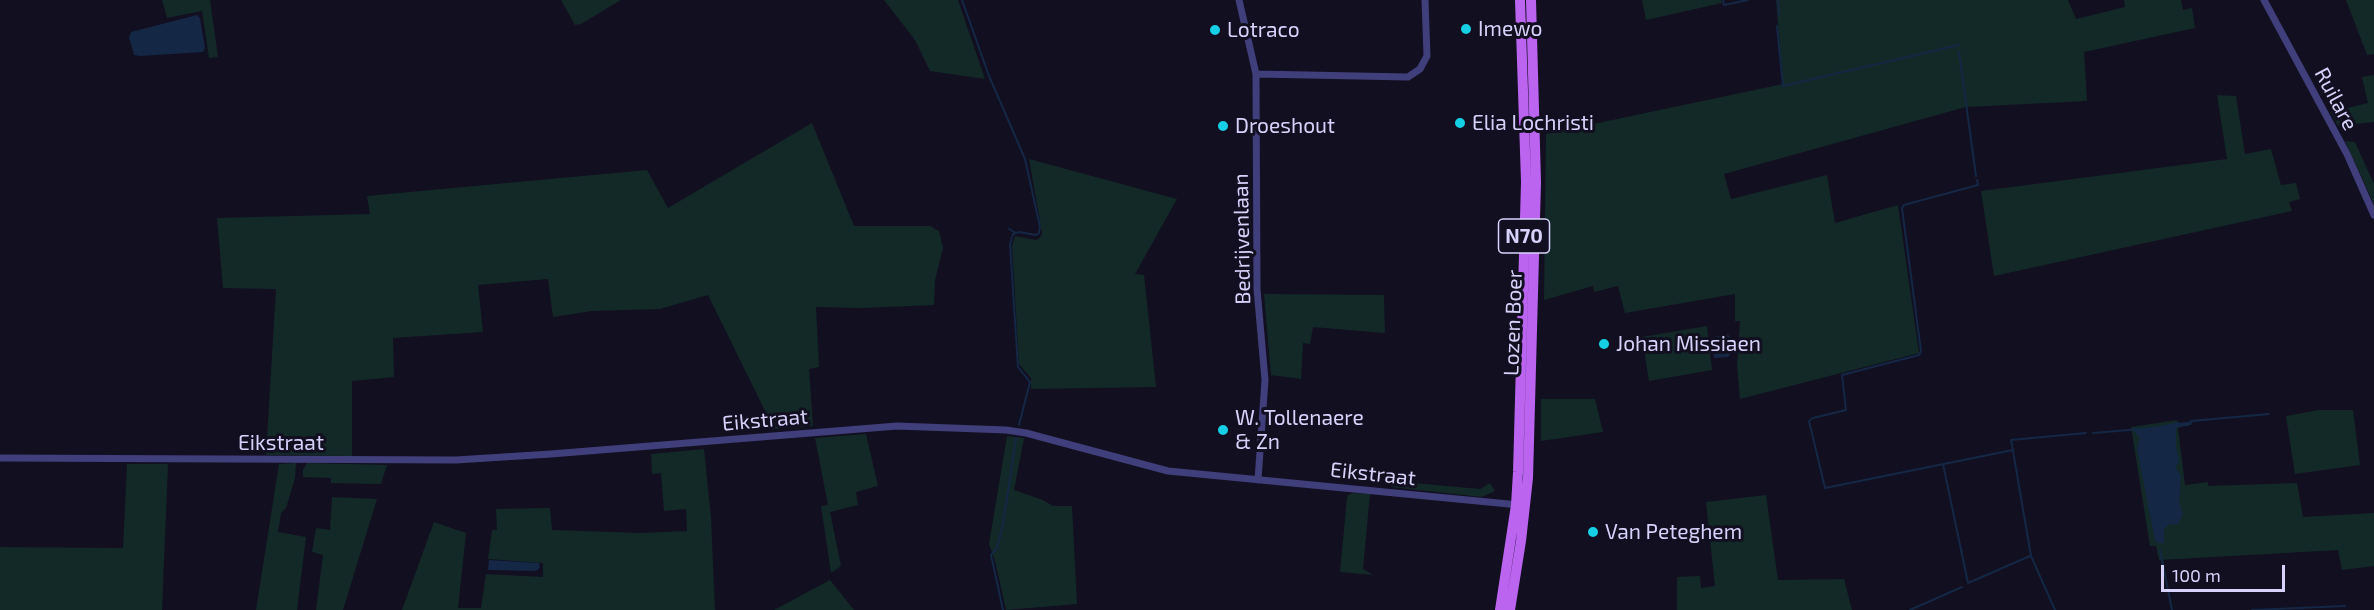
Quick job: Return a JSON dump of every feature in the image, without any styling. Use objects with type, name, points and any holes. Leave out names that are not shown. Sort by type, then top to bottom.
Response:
[{"type":"main road","name":"Lozen Boer","points":[[1520,0],[1526,182],[1521,506]]},
{"type":"main road","name":"Lozen Boer","points":[[1510,610],[1521,506],[1536,182],[1531,0]]},
{"type":"main road","name":"N70","points":[[1500,610],[1521,506]]},
{"type":"street","name":"Bedrijvenlaan","points":[[1239,0],[1256,74],[1257,289],[1265,380],[1258,480]]},
{"type":"street","points":[[1256,74],[1408,77],[1420,69],[1427,56],[1425,0]]},
{"type":"street","name":"Ruilare","points":[[2264,0],[2347,154],[2374,215]]},
{"type":"street","name":"Eikstraat","points":[[0,459],[456,460],[897,426],[1016,431],[1168,471],[1521,506]]},
{"type":"green space","points":[[162,0],[210,0],[218,57],[209,58],[202,11],[167,18]]},
{"type":"green space","points":[[561,0],[621,0],[581,24],[575,25]]},
{"type":"green space","points":[[884,0],[958,0],[985,79],[930,71],[915,40]]},
{"type":"green space","points":[[1642,0],[1721,0],[1722,3],[1646,20]]},
{"type":"green space","points":[[1776,0],[2068,0],[2076,19],[2125,7],[2124,0],[2181,0],[2183,10],[2192,8],[2195,28],[2084,52],[2087,101],[1966,107],[1724,174],[1731,199],[1827,175],[1835,223],[1898,205],[1919,353],[1740,399],[1737,365],[1740,321],[1735,321],[1735,294],[1625,313],[1618,286],[1594,292],[1593,286],[1544,300],[1546,134],[1783,84]]},
{"type":"green space","points":[[2346,0],[2374,0],[2374,54],[2367,55]]},
{"type":"green space","points":[[2374,75],[2374,122],[2338,126],[2331,112],[2368,103],[2362,77]]},
{"type":"green space","points":[[2217,95],[2236,96],[2245,154],[2271,149],[2281,185],[2296,183],[2300,199],[2289,202],[2292,211],[1994,276],[1981,191],[2227,159]]},
{"type":"green space","points":[[812,123],[854,226],[930,226],[939,231],[943,248],[935,280],[934,305],[816,307],[819,367],[809,369],[813,426],[774,429],[708,295],[660,309],[592,311],[553,317],[548,279],[478,285],[483,332],[393,338],[394,377],[352,381],[352,456],[266,455],[276,289],[223,288],[217,218],[370,214],[367,196],[647,170],[668,208]]},
{"type":"green space","points":[[2345,141],[2355,142],[2374,184],[2374,204]]},
{"type":"green space","points":[[1029,159],[1177,199],[1135,274],[1144,275],[1156,387],[1031,389],[1031,378],[1019,364],[1012,246],[1015,236],[1036,240],[1042,233]]},
{"type":"green space","points":[[1264,294],[1384,295],[1385,333],[1313,327],[1310,344],[1303,343],[1301,379],[1271,375]]},
{"type":"green space","points":[[1707,326],[1712,370],[1649,381],[1642,337]]},
{"type":"green space","points":[[1541,399],[1595,399],[1603,432],[1541,441]]},
{"type":"green space","points":[[2319,410],[2353,410],[2360,465],[2295,474],[2286,416]]},
{"type":"green space","points":[[2177,420],[2185,485],[2208,482],[2208,486],[2297,483],[2303,517],[2374,513],[2374,566],[2342,570],[2338,550],[2159,560],[2156,546],[2150,546],[2131,427]]},
{"type":"green space","points":[[866,434],[878,486],[856,492],[858,505],[830,512],[841,566],[831,573],[821,506],[828,505],[815,438]]},
{"type":"green space","points":[[1007,436],[1024,438],[1014,490],[1053,506],[1072,506],[1077,604],[1006,610],[989,544]]},
{"type":"green space","points":[[704,449],[711,518],[715,610],[402,610],[434,522],[466,533],[458,608],[481,608],[486,574],[543,577],[543,563],[488,559],[492,530],[497,530],[496,509],[550,508],[552,530],[640,533],[687,531],[686,509],[664,511],[661,473],[652,474],[651,454]]},
{"type":"green space","points":[[296,463],[295,478],[286,508],[281,513],[278,532],[306,537],[297,610],[256,610],[279,464]]},
{"type":"green space","points":[[307,463],[387,465],[381,484],[331,483],[331,478],[303,477],[303,470]]},
{"type":"green space","points":[[127,464],[168,464],[162,610],[0,610],[0,547],[123,548]]},
{"type":"green space","points":[[1391,481],[1480,489],[1490,483],[1495,491],[1482,497],[1391,487]]},
{"type":"green space","points":[[1353,493],[1370,494],[1363,569],[1373,575],[1340,572],[1347,498]]},
{"type":"green space","points":[[1766,495],[1778,580],[1844,579],[1852,610],[1677,610],[1677,577],[1700,576],[1701,588],[1715,586],[1706,502]]},
{"type":"green space","points":[[332,497],[377,499],[343,610],[316,610],[323,555],[312,552],[316,528],[330,530]]},
{"type":"green space","points":[[830,580],[854,610],[774,610]]},
{"type":"water","points":[[197,15],[200,18],[205,48],[203,52],[134,55],[129,37],[131,32]]},
{"type":"water","points":[[1726,334],[1730,336],[1730,355],[1714,358],[1711,338]]},
{"type":"water","points":[[2193,421],[2191,425],[2176,428],[2179,462],[2175,467],[2181,476],[2179,502],[2183,514],[2178,524],[2168,525],[2164,529],[2164,543],[2159,543],[2155,540],[2137,448],[2140,438],[2133,430]]},
{"type":"water","points":[[489,560],[539,563],[540,568],[536,571],[488,570]]},
{"type":"waterway","points":[[962,0],[989,76],[1025,159],[1040,227],[1036,235],[1019,232],[1013,234],[1010,244],[1018,367],[1030,382],[1019,425]]},
{"type":"waterway","points":[[1723,0],[1724,5],[1748,0]]},
{"type":"waterway","points":[[1778,0],[1779,16]]},
{"type":"waterway","points":[[1777,26],[1783,86],[1959,45]]},
{"type":"waterway","points":[[1959,52],[1976,176]]},
{"type":"waterway","points":[[1977,180],[1978,185],[1904,205],[1902,208],[1921,351],[1919,355],[1842,375],[1846,410],[1809,421],[1825,488],[2013,450],[2011,440],[2086,433]]},
{"type":"waterway","points":[[1009,229],[1016,233]]},
{"type":"waterway","points":[[2191,421],[2269,414]]},
{"type":"waterway","points":[[2161,427],[2179,423]]},
{"type":"waterway","points":[[2093,433],[2153,428]]},
{"type":"waterway","points":[[1003,610],[991,555],[997,548],[1003,524],[1016,438]]},
{"type":"waterway","points":[[2013,451],[2031,556],[2055,610]]},
{"type":"waterway","points":[[1943,464],[1968,583],[2030,556]]},
{"type":"waterway","points":[[2160,550],[2172,610]]},
{"type":"waterway","points":[[1910,610],[1962,587]]},
{"type":"waterway","points":[[2252,610],[2345,606]]},
{"type":"place","name":"Imewo","points":[[1466,29]]},
{"type":"place","name":"Lotraco","points":[[1215,30]]},
{"type":"place","name":"Elia Lochristi","points":[[1460,123]]},
{"type":"place","name":"Droeshout","points":[[1223,126]]},
{"type":"place","name":"Johan Missiaen","points":[[1604,344]]},
{"type":"place","name":"W. Tollenaere & Zn","points":[[1223,430]]},
{"type":"place","name":"Van Peteghem","points":[[1593,532]]}]
